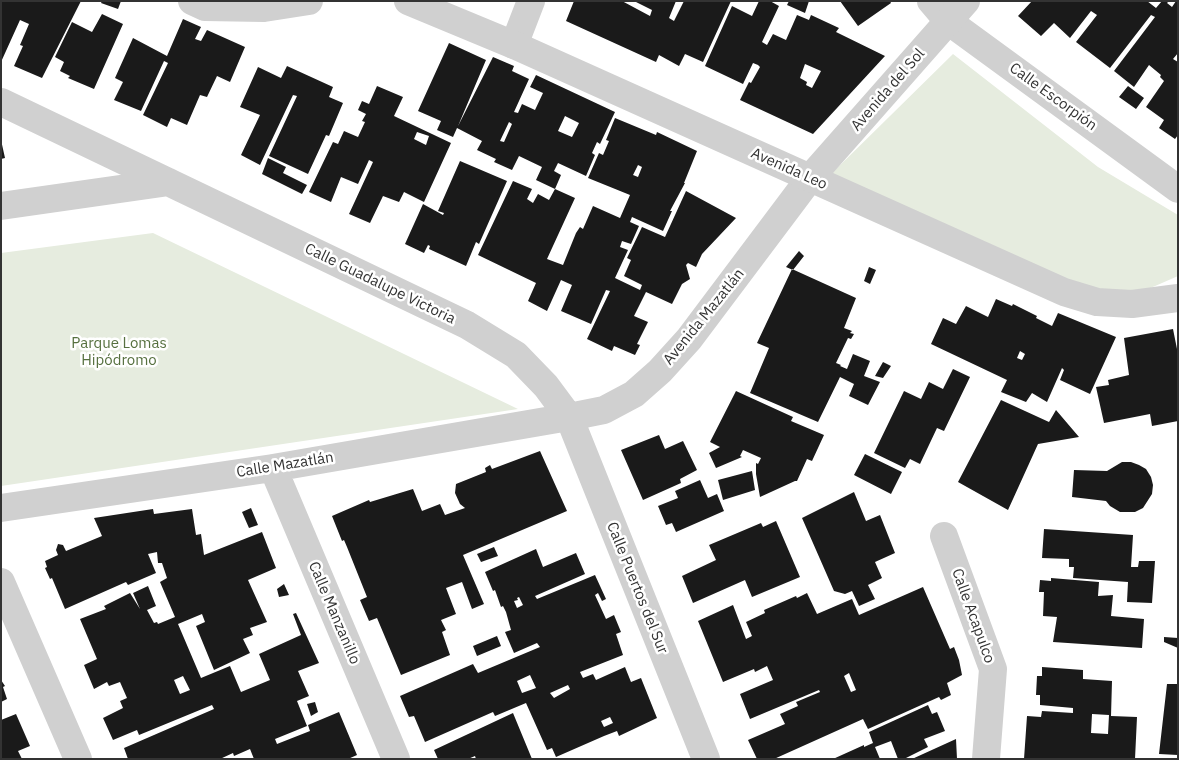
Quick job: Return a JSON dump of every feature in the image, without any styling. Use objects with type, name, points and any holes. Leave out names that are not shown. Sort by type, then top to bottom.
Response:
[{"type":"street","points":[[192,1],[205,7],[264,8],[308,1]]},
{"type":"street","name":"Avenida Leo","points":[[408,1],[514,45],[1064,292],[1097,302],[1132,304],[1178,298]]},
{"type":"street","points":[[514,45],[531,1]]},
{"type":"street","name":"Avenida del Sol","points":[[810,178],[948,8]]},
{"type":"street","name":"Calle Escorpión","points":[[948,8],[1178,189]]},
{"type":"street","name":"Calle Guadalupe Victoria","points":[[1,102],[467,326],[516,355],[546,386],[569,418]]},
{"type":"street","name":"Avenida Mazatlán","points":[[569,418],[604,410],[634,394],[660,371],[689,339],[810,178]]},
{"type":"street","points":[[1,206],[169,182]]},
{"type":"street","name":"Calle Mazatlán","points":[[1,508],[273,468],[569,418]]},
{"type":"street","name":"Calle Puertos del Sur","points":[[569,418],[706,759]]},
{"type":"street","name":"Calle Manzanillo","points":[[273,468],[396,759]]},
{"type":"street","name":"Calle Acapulco","points":[[944,536],[993,669],[986,759]]},
{"type":"street","points":[[1,582],[78,759]]},
{"type":"green space","points":[[953,54],[1098,167],[1178,215],[1178,276],[1146,290],[1115,291],[1077,287],[828,177]]},
{"type":"green space","name":"Parque Lomas Hipódromo","points":[[153,233],[518,409],[1,486],[1,253]]},
{"type":"building","points":[[1,1],[81,1],[42,78],[14,66],[23,46],[20,45],[29,24],[20,20],[1,62]]},
{"type":"building","points":[[102,1],[121,1],[118,9],[101,3]]},
{"type":"building","points":[[574,1],[622,1],[650,16],[652,10],[634,1],[676,1],[669,18],[674,21],[684,1],[731,1],[703,62],[685,54],[679,66],[659,55],[656,62],[566,21]]},
{"type":"building","points":[[759,1],[770,1],[779,6],[762,42],[767,45],[773,34],[786,40],[797,15],[809,20],[811,15],[839,28],[836,32],[885,56],[813,134],[740,100],[749,82],[751,83],[760,67],[758,65],[753,63],[743,84],[705,66],[732,6],[752,16]],"holes":[[[805,64],[821,71],[812,88],[806,85],[807,82],[800,78]]]},
{"type":"building","points":[[789,1],[809,1],[805,13],[787,5]]},
{"type":"building","points":[[840,1],[890,1],[891,3],[858,26]]},
{"type":"building","points":[[1032,1],[1147,1],[1156,8],[1162,1],[1169,1],[1167,3],[1172,7],[1178,1],[1178,53],[1173,59],[1178,62],[1178,135],[1175,139],[1159,128],[1164,120],[1146,107],[1164,81],[1160,77],[1161,75],[1149,65],[1134,87],[1114,71],[1155,17],[1151,15],[1110,68],[1076,42],[1097,15],[1091,11],[1070,38],[1054,23],[1041,36],[1018,16]]},
{"type":"building","points":[[102,14],[123,24],[94,89],[68,78],[70,76],[60,71],[64,62],[55,57],[72,22],[92,32]]},
{"type":"building","points":[[183,19],[201,27],[195,39],[201,41],[207,30],[245,47],[230,82],[217,76],[207,97],[200,95],[187,125],[171,118],[167,127],[143,115],[168,63],[164,61],[141,111],[114,100],[123,82],[115,78],[133,38],[167,56]]},
{"type":"building","points":[[449,43],[486,60],[458,126],[493,57],[514,66],[512,71],[529,79],[514,112],[518,113],[522,104],[535,110],[543,93],[530,87],[536,75],[615,112],[600,144],[597,142],[592,153],[595,155],[586,176],[558,163],[554,171],[561,175],[555,189],[536,180],[542,167],[519,156],[512,170],[494,162],[496,159],[477,150],[482,141],[457,128],[453,137],[437,130],[441,121],[418,111]],"holes":[[[565,116],[579,123],[572,137],[558,131]],[[509,122],[512,124],[504,142],[500,141]]]},
{"type":"building","points":[[287,66],[333,87],[329,97],[343,103],[329,136],[326,135],[308,174],[269,156],[297,96],[293,95],[260,165],[241,155],[260,115],[240,107],[258,67],[281,78]]},
{"type":"building","points":[[377,86],[403,97],[394,116],[451,143],[424,202],[404,192],[399,202],[383,196],[370,223],[349,214],[373,162],[369,160],[358,184],[341,177],[331,202],[309,192],[333,142],[338,144],[344,131],[358,137],[365,122],[362,121],[366,114],[358,110],[362,101],[369,104]],"holes":[[[417,132],[429,136],[426,145],[414,139]]]},
{"type":"building","points":[[1128,86],[1144,98],[1136,109],[1119,97]]},
{"type":"building","points":[[615,118],[656,135],[657,132],[697,151],[663,231],[632,217],[630,222],[639,226],[631,244],[622,241],[620,247],[628,250],[615,278],[640,290],[642,285],[624,276],[631,260],[627,258],[642,227],[665,237],[686,191],[736,218],[702,254],[696,267],[688,263],[686,265],[690,279],[682,284],[672,304],[646,292],[634,316],[648,322],[637,344],[640,345],[635,355],[614,346],[612,351],[587,339],[610,291],[606,290],[591,324],[561,311],[572,285],[561,280],[547,311],[528,301],[536,283],[478,255],[513,181],[532,189],[527,199],[533,203],[538,194],[549,200],[555,189],[575,198],[547,259],[563,265],[576,233],[580,227],[583,229],[593,206],[620,218],[630,195],[588,178],[599,153],[603,155],[609,141],[606,140]],"holes":[[[638,165],[642,167],[638,177],[633,175]]]},
{"type":"building","points":[[1,140],[5,158],[1,159]]},
{"type":"building","points":[[268,158],[286,167],[283,173],[307,185],[302,194],[262,174]]},
{"type":"building","points":[[460,161],[507,181],[479,244],[476,242],[466,266],[429,249],[430,246],[428,245],[424,253],[405,244],[423,204],[443,215],[444,213],[438,211]]},
{"type":"building","points":[[799,251],[804,256],[793,270],[786,267]]},
{"type":"building","points":[[869,267],[876,270],[870,284],[864,281]]},
{"type":"building","points":[[792,269],[856,298],[844,328],[852,331],[850,333],[854,334],[851,339],[848,338],[836,363],[847,369],[853,354],[870,361],[864,376],[880,382],[868,405],[849,396],[854,384],[840,377],[818,422],[750,393],[769,348],[757,343]]},
{"type":"building","points":[[996,299],[1012,306],[1013,304],[1052,326],[1058,313],[1116,337],[1090,394],[1060,380],[1064,370],[1062,368],[1047,402],[1032,393],[1026,402],[1001,392],[1007,380],[931,344],[943,318],[956,324],[966,306],[988,317]],"holes":[[[1020,351],[1025,354],[1022,360],[1017,358]]]},
{"type":"building","points":[[1173,329],[1178,354],[1178,421],[1152,426],[1150,414],[1104,423],[1096,387],[1109,385],[1108,380],[1129,375],[1124,338]]},
{"type":"building","points":[[883,362],[891,366],[883,378],[875,376]]},
{"type":"building","points":[[953,369],[970,377],[944,431],[937,428],[920,464],[910,459],[905,468],[874,453],[904,391],[921,399],[929,382],[943,389]]},
{"type":"building","points":[[736,391],[793,417],[791,421],[824,435],[812,461],[807,459],[797,481],[760,497],[756,463],[758,464],[761,458],[743,450],[740,456],[742,457],[716,468],[709,453],[720,447],[710,442]]},
{"type":"building","points":[[1001,400],[1049,422],[1056,410],[1079,437],[1038,444],[1008,510],[958,482]]},
{"type":"building","points":[[659,435],[665,449],[683,441],[697,470],[680,479],[681,483],[643,500],[621,450]]},
{"type":"building","points":[[540,451],[567,511],[463,555],[484,604],[472,609],[462,582],[446,588],[456,614],[441,620],[446,630],[442,632],[450,655],[401,675],[377,618],[369,621],[360,600],[367,597],[332,516],[369,500],[370,502],[413,489],[422,511],[440,504],[445,515],[465,508],[460,504],[455,493],[456,484],[486,472],[485,468],[490,465],[492,469]]},
{"type":"building","points":[[865,454],[902,472],[891,494],[854,475]]},
{"type":"building","points":[[1122,462],[1131,462],[1139,465],[1146,469],[1151,477],[1153,485],[1152,494],[1143,508],[1135,512],[1120,512],[1106,501],[1072,497],[1074,470],[1107,471]]},
{"type":"building","points":[[752,471],[755,490],[723,500],[718,480]]},
{"type":"building","points":[[700,480],[708,498],[717,494],[724,511],[676,532],[672,523],[666,525],[658,506],[678,498],[675,491]]},
{"type":"building","points":[[854,492],[866,521],[880,515],[895,553],[875,562],[882,578],[868,585],[875,599],[859,606],[852,591],[845,594],[834,591],[802,518]]},
{"type":"building","points":[[251,508],[258,525],[249,528],[242,512]]},
{"type":"building","points":[[153,509],[154,514],[192,509],[196,535],[201,534],[204,555],[262,532],[276,568],[248,580],[267,622],[250,628],[253,635],[243,639],[250,653],[214,670],[196,626],[205,622],[202,614],[178,624],[201,678],[230,666],[241,692],[270,680],[259,654],[301,635],[293,614],[296,613],[319,663],[298,671],[309,696],[297,701],[307,726],[275,739],[277,744],[310,731],[308,725],[339,712],[357,755],[348,759],[254,759],[250,749],[234,756],[233,753],[220,759],[128,759],[124,748],[214,709],[212,705],[139,735],[137,730],[113,740],[103,718],[123,708],[120,701],[127,698],[120,682],[109,686],[107,682],[94,689],[84,665],[97,659],[80,619],[106,609],[104,606],[130,593],[140,609],[133,593],[148,586],[156,606],[147,610],[154,623],[157,622],[158,624],[175,617],[160,582],[167,578],[162,563],[158,563],[157,552],[148,554],[156,573],[128,585],[126,582],[65,609],[52,578],[50,579],[45,568],[47,567],[45,561],[58,555],[56,550],[58,544],[63,545],[66,551],[102,536],[94,518]],"holes":[[[183,676],[190,690],[180,694],[174,680]]]},
{"type":"building","points":[[776,521],[800,577],[752,597],[745,580],[693,603],[682,576],[716,560],[709,545],[761,523],[763,527]]},
{"type":"building","points":[[1044,529],[1133,535],[1131,567],[1138,567],[1139,561],[1155,561],[1152,603],[1127,602],[1128,582],[1073,578],[1074,567],[1069,567],[1069,559],[1042,558]]},
{"type":"building","points":[[494,547],[498,556],[481,562],[477,554]]},
{"type":"building","points":[[536,549],[543,567],[576,553],[585,574],[535,596],[537,599],[595,575],[606,599],[602,601],[598,593],[595,595],[606,619],[614,615],[621,632],[616,634],[623,655],[580,672],[583,678],[593,674],[596,680],[625,667],[631,682],[641,678],[657,718],[619,736],[617,731],[556,757],[552,748],[547,750],[526,703],[495,716],[493,712],[425,742],[414,716],[409,717],[400,696],[473,664],[478,673],[540,647],[537,643],[514,653],[505,632],[511,630],[506,612],[503,606],[501,607],[495,590],[493,591],[485,572]],"holes":[[[519,597],[523,605],[517,608],[514,601],[518,600],[517,598]],[[530,675],[536,688],[522,693],[517,681]],[[568,685],[570,689],[554,698],[550,693]],[[610,717],[613,723],[604,727],[601,721]]]},
{"type":"building","points":[[1051,578],[1099,582],[1098,596],[1113,595],[1111,616],[1144,619],[1142,648],[1053,642],[1057,617],[1043,616],[1044,592],[1039,592],[1040,580],[1051,581]]},
{"type":"building","points":[[284,584],[289,595],[279,597],[277,589]]},
{"type":"building","points":[[923,587],[950,649],[954,647],[959,660],[962,675],[947,683],[951,695],[941,700],[939,697],[868,729],[863,719],[774,759],[757,759],[748,740],[785,724],[780,714],[798,706],[796,702],[820,692],[819,690],[750,719],[740,694],[773,680],[767,666],[755,672],[754,669],[723,682],[698,621],[733,605],[746,639],[752,636],[746,622],[765,613],[764,610],[807,593],[817,614],[852,599],[859,615]],"holes":[[[849,673],[856,690],[851,692],[844,676]]]},
{"type":"building","points":[[497,636],[501,646],[477,656],[473,646]]},
{"type":"building","points":[[1164,637],[1178,638],[1178,648],[1164,642]]},
{"type":"building","points":[[1042,667],[1083,670],[1083,679],[1112,681],[1111,716],[1137,717],[1135,759],[1024,759],[1027,716],[1041,717],[1042,711],[1073,713],[1073,708],[1040,705],[1040,695],[1036,695],[1037,676],[1042,676]],"holes":[[[1092,714],[1109,715],[1108,734],[1091,733]]]},
{"type":"building","points":[[1,680],[5,686],[3,687],[7,699],[1,702]]},
{"type":"building","points":[[1167,684],[1178,684],[1178,755],[1159,754]]},
{"type":"building","points":[[315,702],[318,712],[311,716],[307,704]]},
{"type":"building","points":[[928,705],[932,714],[937,712],[945,731],[924,739],[928,747],[904,759],[898,759],[891,741],[875,747],[880,759],[833,759],[873,743],[869,732]]},
{"type":"building","points":[[513,713],[532,759],[476,759],[475,756],[468,759],[438,759],[434,750]]},
{"type":"building","points":[[16,714],[30,746],[18,751],[22,759],[1,759],[1,720]]},
{"type":"building","points":[[956,739],[957,759],[912,759]]}]
